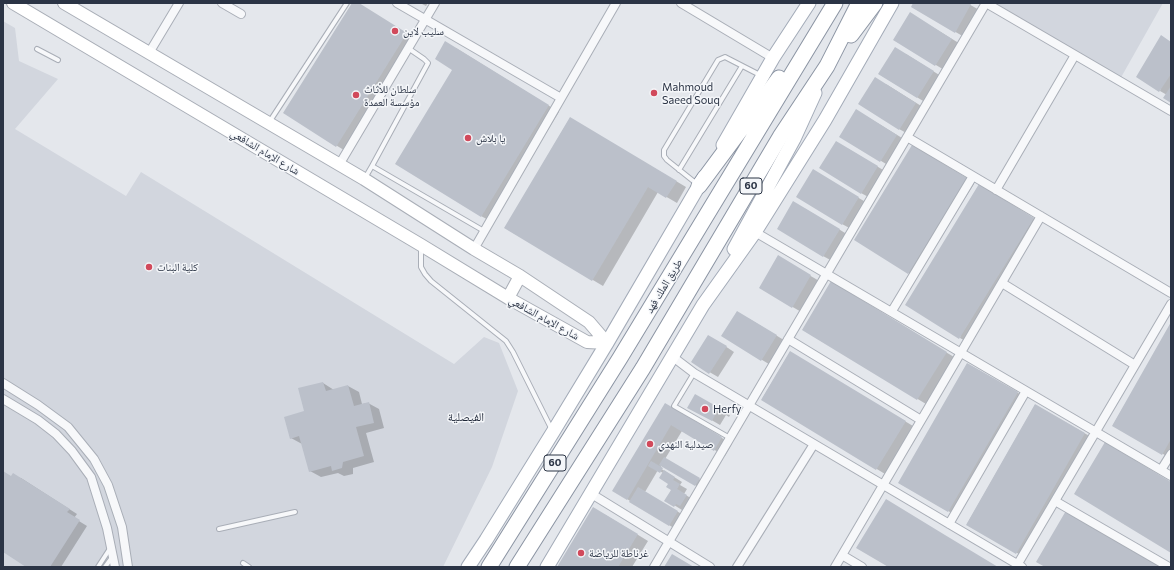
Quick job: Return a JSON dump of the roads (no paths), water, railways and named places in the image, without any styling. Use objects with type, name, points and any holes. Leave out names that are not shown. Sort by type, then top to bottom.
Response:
[{"type":"highway","points":[[699,186],[835,3]]},
{"type":"highway","name":"طريق الملك فهد","points":[[489,567],[620,358],[835,3]]},
{"type":"highway","name":"60","points":[[517,567],[643,368],[780,138],[827,66],[859,3]]},
{"type":"highway","points":[[827,66],[875,3]]},
{"type":"main road","name":"شارع الإمام الشافعي","points":[[13,3],[508,298],[587,342],[607,343]]},
{"type":"main road","name":"شارع الإمام الشافعي","points":[[64,3],[77,6],[149,53],[364,179],[474,250],[520,276],[590,322],[607,343]]},
{"type":"main road","points":[[469,567],[607,343],[762,76],[809,3]]},
{"type":"main road","points":[[703,305],[755,232],[825,120],[892,3]]},
{"type":"main road","points":[[546,567],[557,551],[590,493],[703,305],[794,139],[827,66]]},
{"type":"main road","points":[[508,298],[520,276]]},
{"type":"street","points":[[149,53],[179,3]]},
{"type":"street","points":[[222,3],[241,14]]},
{"type":"street","points":[[396,3],[561,98]]},
{"type":"street","points":[[339,165],[435,3]]},
{"type":"street","points":[[474,250],[616,3]]},
{"type":"street","points":[[681,3],[773,58]]},
{"type":"street","points":[[654,567],[986,3],[1171,111]]},
{"type":"street","points":[[996,190],[1075,55]]},
{"type":"street","points":[[907,137],[1171,293]]},
{"type":"street","points":[[892,312],[973,176]]},
{"type":"street","points":[[835,567],[1041,216]]},
{"type":"street","points":[[755,232],[1171,476]]},
{"type":"street","points":[[1002,283],[1135,364]]},
{"type":"street","points":[[673,357],[694,373],[1019,566],[1055,501],[1171,304]]},
{"type":"street","points":[[788,339],[922,420]]},
{"type":"street","points":[[3,383],[38,405],[68,427],[94,459],[108,485],[122,527],[128,567]]},
{"type":"street","points":[[949,524],[1026,391]]},
{"type":"street","points":[[3,399],[31,416],[56,434],[72,451],[91,477],[107,528],[114,566]]},
{"type":"street","points":[[31,416],[38,405]]},
{"type":"street","points":[[737,567],[814,444]]},
{"type":"street","points":[[1161,470],[1171,454]]},
{"type":"street","points":[[590,493],[710,567]]},
{"type":"street","points":[[1055,501],[1169,567]]},
{"type":"street","points":[[110,544],[124,540]]},
{"type":"street","points":[[842,555],[862,567]]},
{"type":"lane","points":[[269,123],[347,3]]},
{"type":"lane","points":[[364,179],[428,64],[424,59],[408,48]]},
{"type":"lane","points":[[37,49],[58,60]]},
{"type":"lane","points":[[699,186],[667,160],[664,156],[664,150],[718,60],[725,57],[762,76]]},
{"type":"lane","points":[[679,170],[742,66]]},
{"type":"lane","points":[[372,166],[484,231]]},
{"type":"lane","points":[[421,245],[421,267],[431,281],[506,341],[553,432]]},
{"type":"lane","points":[[694,373],[674,406],[730,438]]},
{"type":"lane","points":[[219,529],[295,512]]},
{"type":"lane","points":[[98,567],[110,544]]},
{"type":"lane","points":[[105,567],[113,555]]},
{"type":"lane","points":[[243,563],[249,567]]},
{"type":"place","name":"سليب لاين","points":[[395,31]]},
{"type":"place","name":"Mahmoud Saeed Souq","points":[[654,93]]},
{"type":"place","name":"سلطان للأثاث مؤسسة العمدة","points":[[356,95]]},
{"type":"place","name":"يا بلاش","points":[[468,138]]},
{"type":"place","name":"كلية البنات","points":[[149,267]]},
{"type":"place","name":"Herfy","points":[[705,409]]},
{"type":"place","name":"صيدلية النهدي","points":[[650,444]]},
{"type":"place","name":"غرناطة للرياضة","points":[[581,553]]},
{"type":"district","name":"الفيصلية","points":[[466,417]]}]
